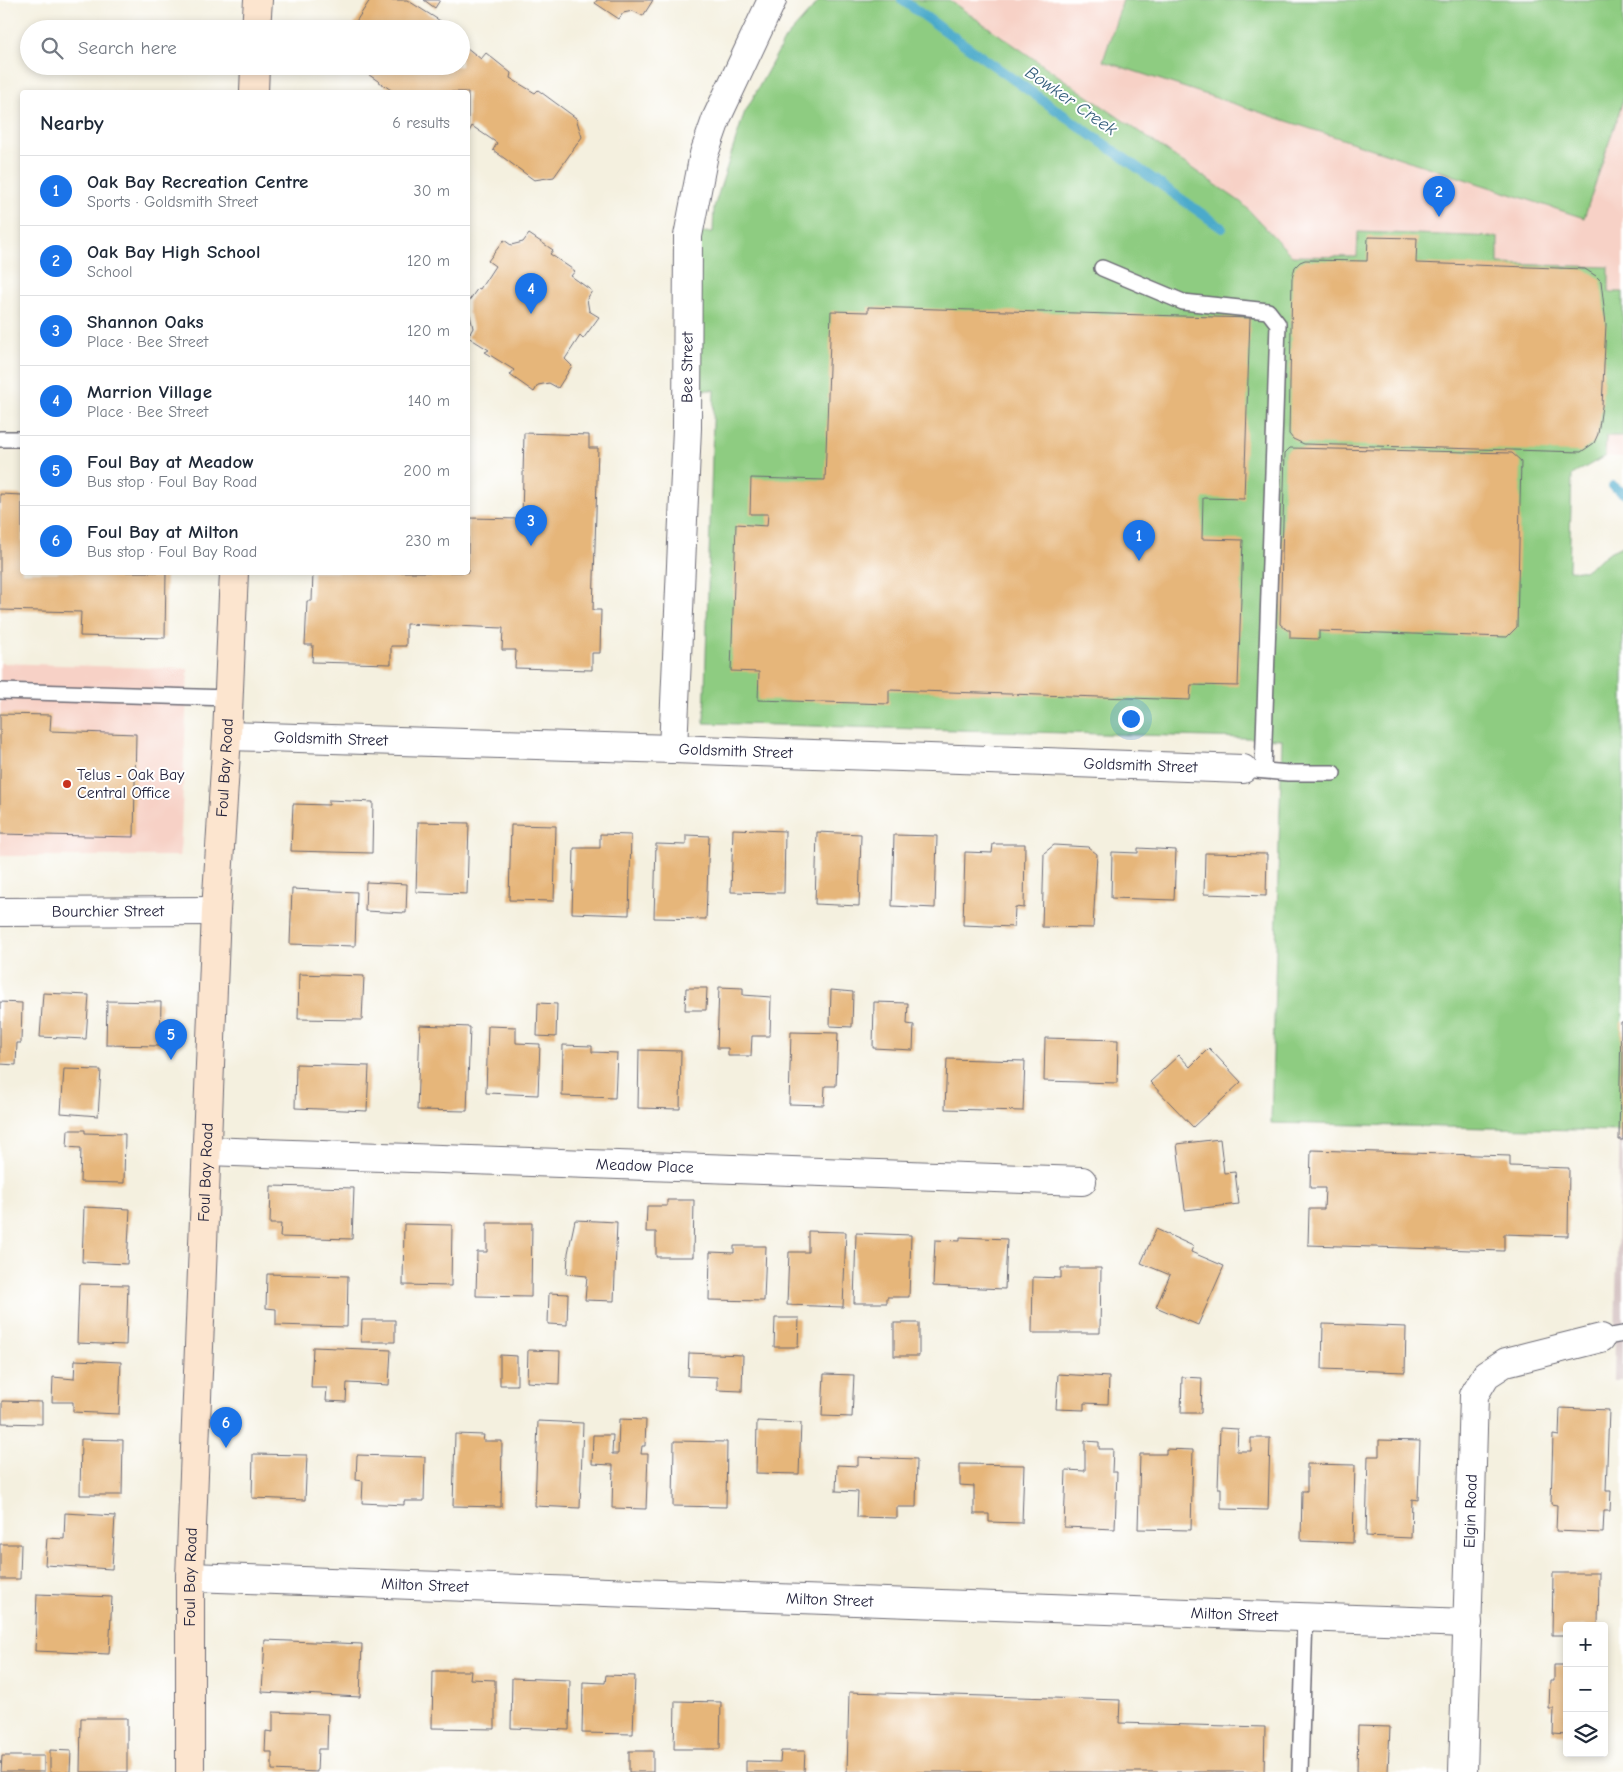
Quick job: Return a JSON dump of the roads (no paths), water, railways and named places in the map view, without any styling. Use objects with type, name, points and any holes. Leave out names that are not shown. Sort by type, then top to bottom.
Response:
[{"type":"main road","points":[[257,20],[258,0]]},
{"type":"main road","points":[[254,90],[255,75]]},
{"type":"main road","name":"Foul Bay Road","points":[[190,1772],[190,1577],[216,911],[227,736],[234,575]]},
{"type":"street","name":"Bee Street","points":[[673,749],[687,428],[688,236],[704,154],[717,117],[772,0]]},
{"type":"street","name":"Goldsmith Street","points":[[227,736],[1253,769]]},
{"type":"street","name":"Bourchier Street","points":[[0,912],[216,911]]},
{"type":"street","name":"Meadow Place","points":[[206,1151],[1082,1181]]},
{"type":"street","name":"Elgin Road","points":[[1463,1772],[1474,1395],[1486,1375],[1506,1362],[1612,1336]]},
{"type":"street","name":"Milton Street","points":[[190,1577],[1468,1623]]},
{"type":"lane","points":[[1102,268],[1183,302],[1268,311],[1278,324],[1253,769],[1288,773],[1333,773]]},
{"type":"lane","points":[[0,439],[20,439]]},
{"type":"lane","points":[[0,691],[229,698]]},
{"type":"lane","points":[[1300,1772],[1305,1617]]},
{"type":"waterway","name":"Bowker Creek","points":[[902,0],[1222,228]]},
{"type":"waterway","name":"Bowker Creek","points":[[1613,486],[1623,493]]},
{"type":"place","name":"Oak Bay High School","points":[[1439,217]]},
{"type":"place","name":"Marrion Village","points":[[531,314]]},
{"type":"place","name":"Shannon Oaks","points":[[531,546]]},
{"type":"place","name":"Oak Bay Recreation Centre","points":[[1139,561]]},
{"type":"place","name":"Telus - Oak Bay Central Office","points":[[67,784]]},
{"type":"place","name":"Foul Bay at Meadow","points":[[171,1060]]},
{"type":"place","name":"Foul Bay at Milton","points":[[226,1448]]}]
